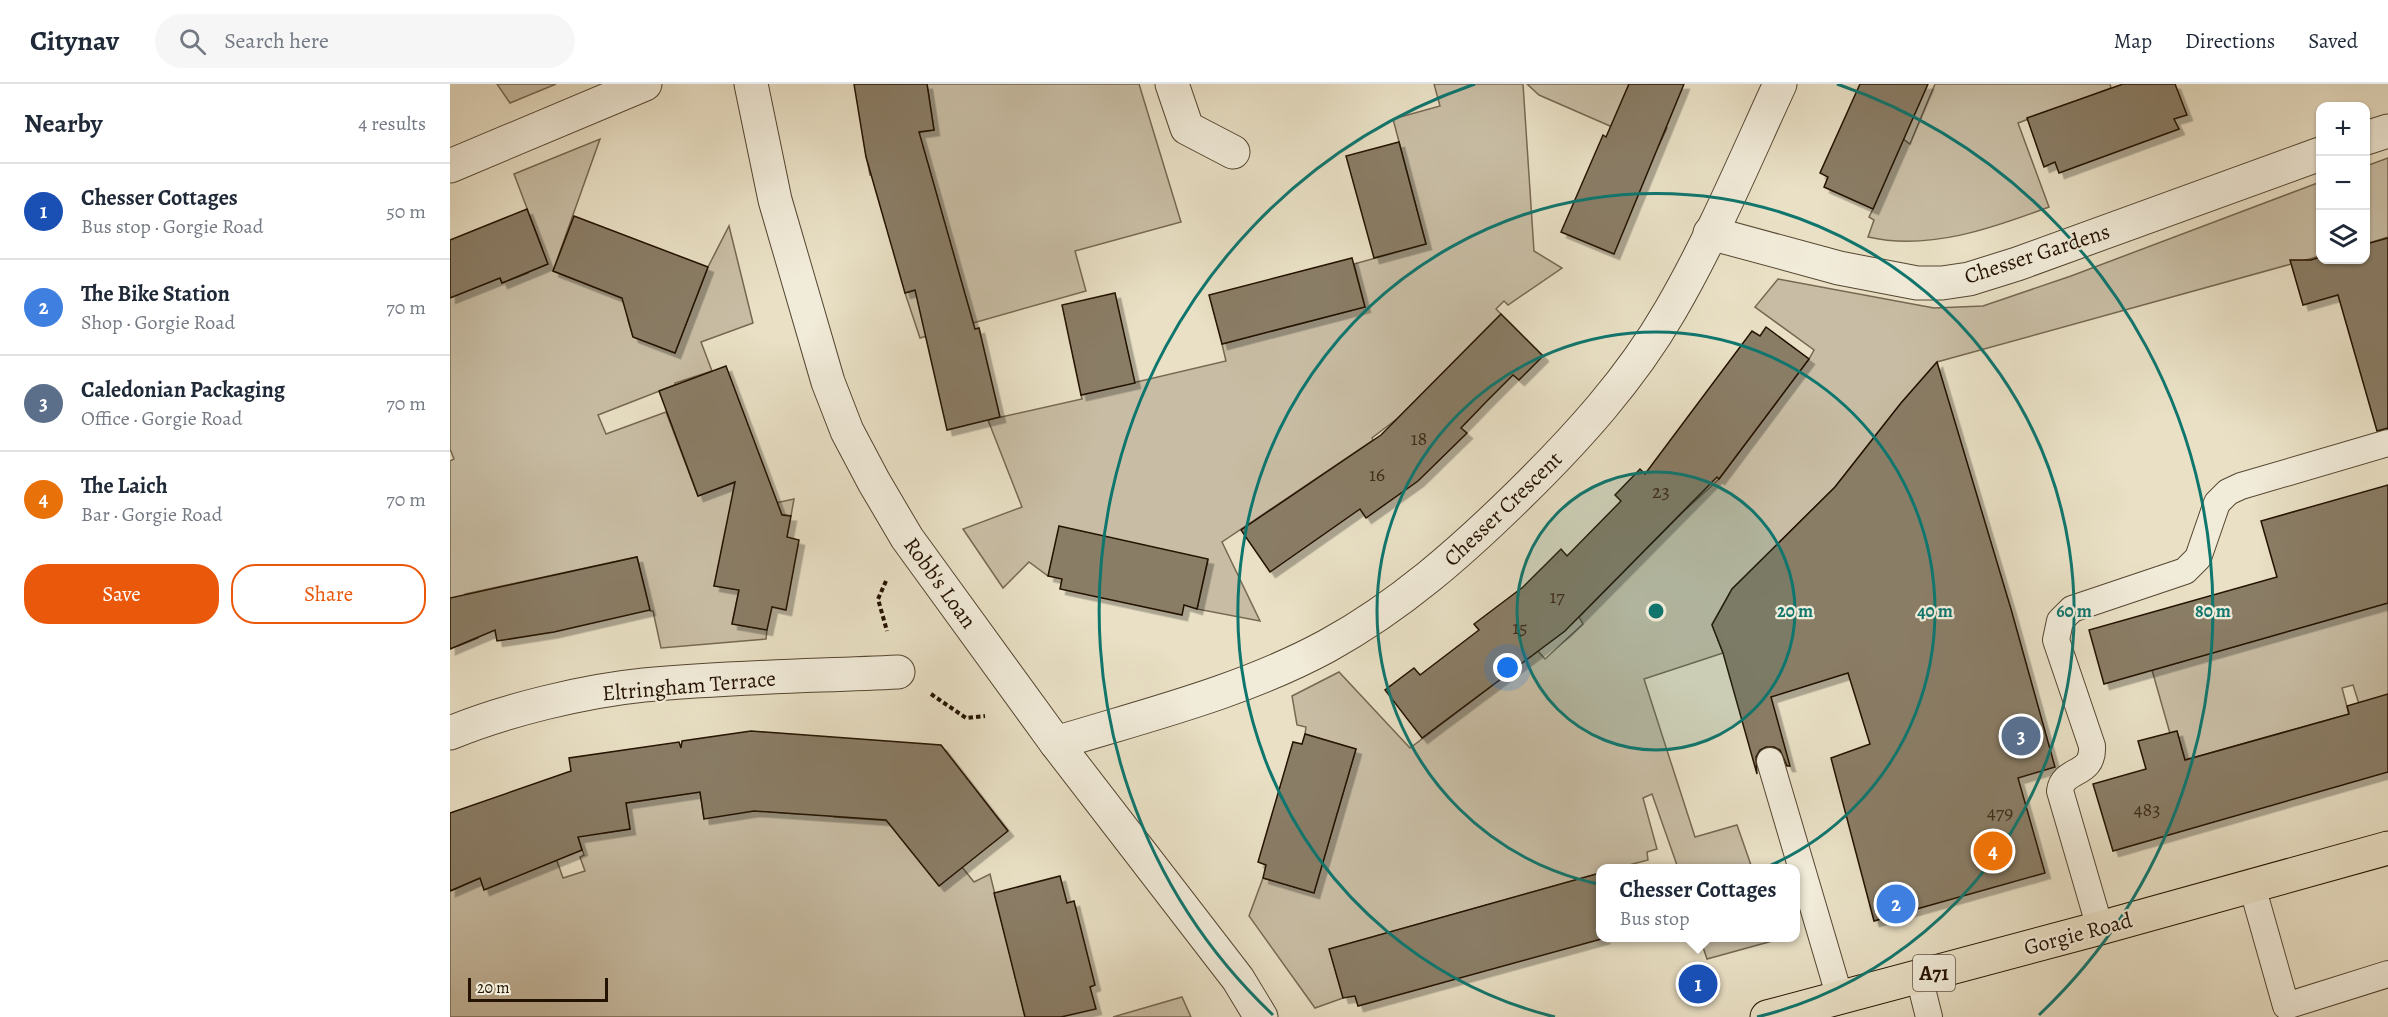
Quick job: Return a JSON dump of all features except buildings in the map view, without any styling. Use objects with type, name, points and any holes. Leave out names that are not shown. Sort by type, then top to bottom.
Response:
[{"type":"main road","name":"Gorgie Road","points":[[1767,1017],[2388,848]]},
{"type":"street","points":[[453,158],[645,84]]},
{"type":"street","name":"Robb's Loan","points":[[751,84],[778,211],[828,382],[847,431],[907,538],[1056,743],[1238,979],[1261,1017]]},
{"type":"street","points":[[1172,84],[1187,128],[1233,152]]},
{"type":"street","name":"Chesser Crescent","points":[[1056,743],[1219,693],[1271,672],[1326,646],[1383,612],[1436,573],[1525,489],[1597,413],[1634,365],[1670,312],[1780,84]]},
{"type":"street","points":[[2370,137],[2388,131]]},
{"type":"street","name":"Chesser Gardens","points":[[1710,233],[1872,275],[1917,283],[1942,283],[1969,279],[2017,264],[2316,155]]},
{"type":"street","name":"Eltringham Terrace","points":[[450,733],[475,723],[559,700],[642,685],[898,672]]},
{"type":"lane","points":[[2100,928],[2060,791],[2061,783],[2065,778],[2086,767],[2092,755],[2092,747],[2056,640],[2060,621],[2072,609],[2185,572],[2198,558],[2217,503],[2228,492],[2388,443]]},
{"type":"lane","points":[[1770,762],[1840,998]]},
{"type":"lane","points":[[2252,886],[2288,1012],[2388,974]]},
{"type":"lane","points":[[1919,976],[1929,1017]]},
{"type":"shaded area","points":[[497,84],[556,84],[510,103]]},
{"type":"shaded area","points":[[927,84],[1139,84],[1181,222],[1075,251],[1086,291],[920,338],[905,293],[960,278],[927,161],[870,175],[864,142],[934,130]]},
{"type":"shaded area","points":[[1434,84],[1523,84],[1534,251],[1562,268],[1508,305],[1504,301],[1496,309],[1501,314],[1398,418],[1372,438],[1373,440],[1222,542],[1260,621],[1197,609],[1208,560],[1048,576],[1029,562],[1003,588],[963,529],[1022,507],[988,420],[1082,399],[1081,395],[1226,361],[1222,344],[1365,307],[1354,264],[1426,244],[1393,119],[1440,106]]},
{"type":"shaded area","points":[[1527,84],[1629,84],[1619,108],[1667,128],[1658,147],[1539,95]]},
{"type":"shaded area","points":[[1935,84],[2110,84],[2111,88],[2018,123],[2049,207],[2006,223],[1937,239],[1891,241],[1868,237],[1874,220],[1869,217],[1903,139],[1910,144]]},
{"type":"shaded area","points":[[600,139],[553,271],[634,303],[628,320],[633,337],[675,353],[708,267],[729,226],[753,323],[701,342],[712,371],[675,383],[675,385],[598,415],[606,434],[666,412],[698,496],[760,473],[771,504],[794,499],[791,516],[763,511],[714,586],[739,590],[732,624],[767,630],[766,639],[661,648],[637,557],[465,594],[478,638],[458,646],[450,625],[450,461],[454,459],[450,449],[450,298],[492,281],[480,229],[502,283],[528,273],[521,257],[542,248],[514,174]]},
{"type":"shaded area","points":[[2388,158],[2388,237],[2370,243],[2370,210],[2370,165]]},
{"type":"shaded area","points":[[2316,184],[2316,257],[1937,362],[1901,403],[1835,487],[1732,589],[1712,624],[1723,653],[1644,679],[1695,837],[1737,825],[1751,864],[1677,864],[1652,794],[1643,798],[1657,849],[1647,852],[1648,860],[1633,864],[1596,864],[1596,874],[1330,949],[1343,998],[1315,1008],[1249,916],[1263,878],[1314,892],[1356,749],[1305,734],[1306,727],[1297,725],[1292,696],[1339,672],[1410,748],[1538,651],[1545,659],[1583,624],[1579,617],[1719,479],[1809,359],[1814,350],[1755,307],[1778,279],[1934,308],[1983,306],[2071,276]]},
{"type":"shaded area","points":[[2388,603],[2388,694],[2361,710],[2353,685],[2342,688],[2349,714],[2185,760],[2178,735],[2171,737],[2152,670]]},
{"type":"shaded area","points":[[735,787],[762,811],[798,814],[836,793],[834,817],[892,821],[962,867],[974,882],[990,874],[1025,1017],[450,1017],[450,891],[480,878],[549,838],[563,878],[585,871],[580,857],[584,855],[575,829],[604,833],[630,829],[626,803],[700,792],[704,819]]},
{"type":"shaded area","points":[[1701,942],[1769,942],[1707,959]]},
{"type":"shaded area","points":[[1182,997],[1191,1017],[1113,1017]]},
{"type":"place","name":"Caledonian Packaging","points":[[2021,736]]},
{"type":"place","name":"The Laich","points":[[1993,851]]},
{"type":"place","name":"The Bike Station","points":[[1896,904]]},
{"type":"place","name":"Chesser Cottages","points":[[1698,984]]}]
